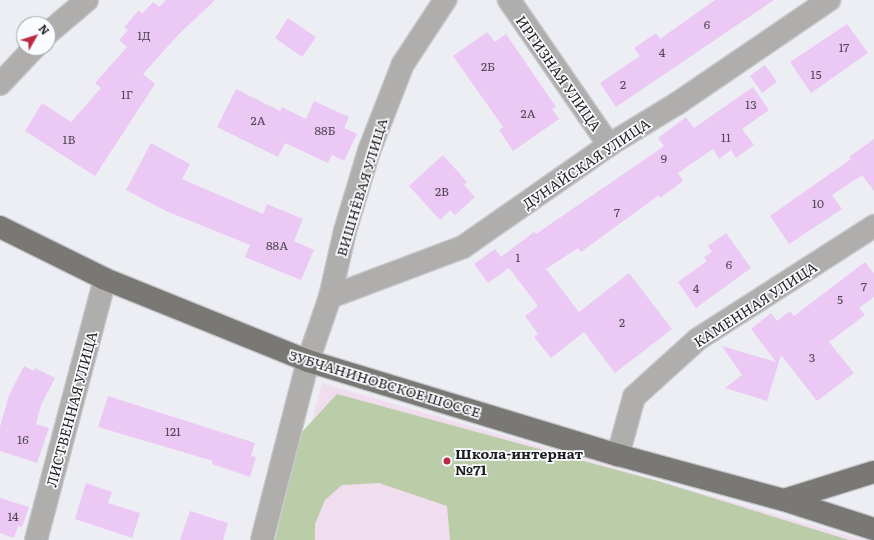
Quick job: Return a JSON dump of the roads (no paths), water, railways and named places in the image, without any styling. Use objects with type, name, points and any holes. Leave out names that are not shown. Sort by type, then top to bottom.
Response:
[{"type":"main road","name":"ЗУБЧАНИНОВСКОЕ ШОССЕ","points":[[0,227],[106,279],[308,361],[618,455],[784,500],[874,529]]},
{"type":"main road","points":[[784,500],[874,472]]},
{"type":"street","points":[[56,26],[87,0]]},
{"type":"street","name":"ВИШНЁВАЯ УЛИЦА","points":[[262,540],[308,361],[330,297],[345,231],[369,152],[402,64],[445,0]]},
{"type":"street","name":"ИРГИЗНАЯ УЛИЦА","points":[[509,0],[609,145]]},
{"type":"street","name":"ДУНАЙСКАЯ УЛИЦА","points":[[330,297],[463,247],[609,145],[678,103],[829,0]]},
{"type":"street","points":[[0,84],[26,56]]},
{"type":"street","name":"КАМЕННАЯ УЛИЦА","points":[[618,455],[634,396],[698,339],[874,226]]},
{"type":"street","name":"ЛИСТВЕННАЯ УЛИЦА","points":[[36,540],[106,279]]},
{"type":"place","name":"Школа-интернат №71","points":[[447,461]]}]
